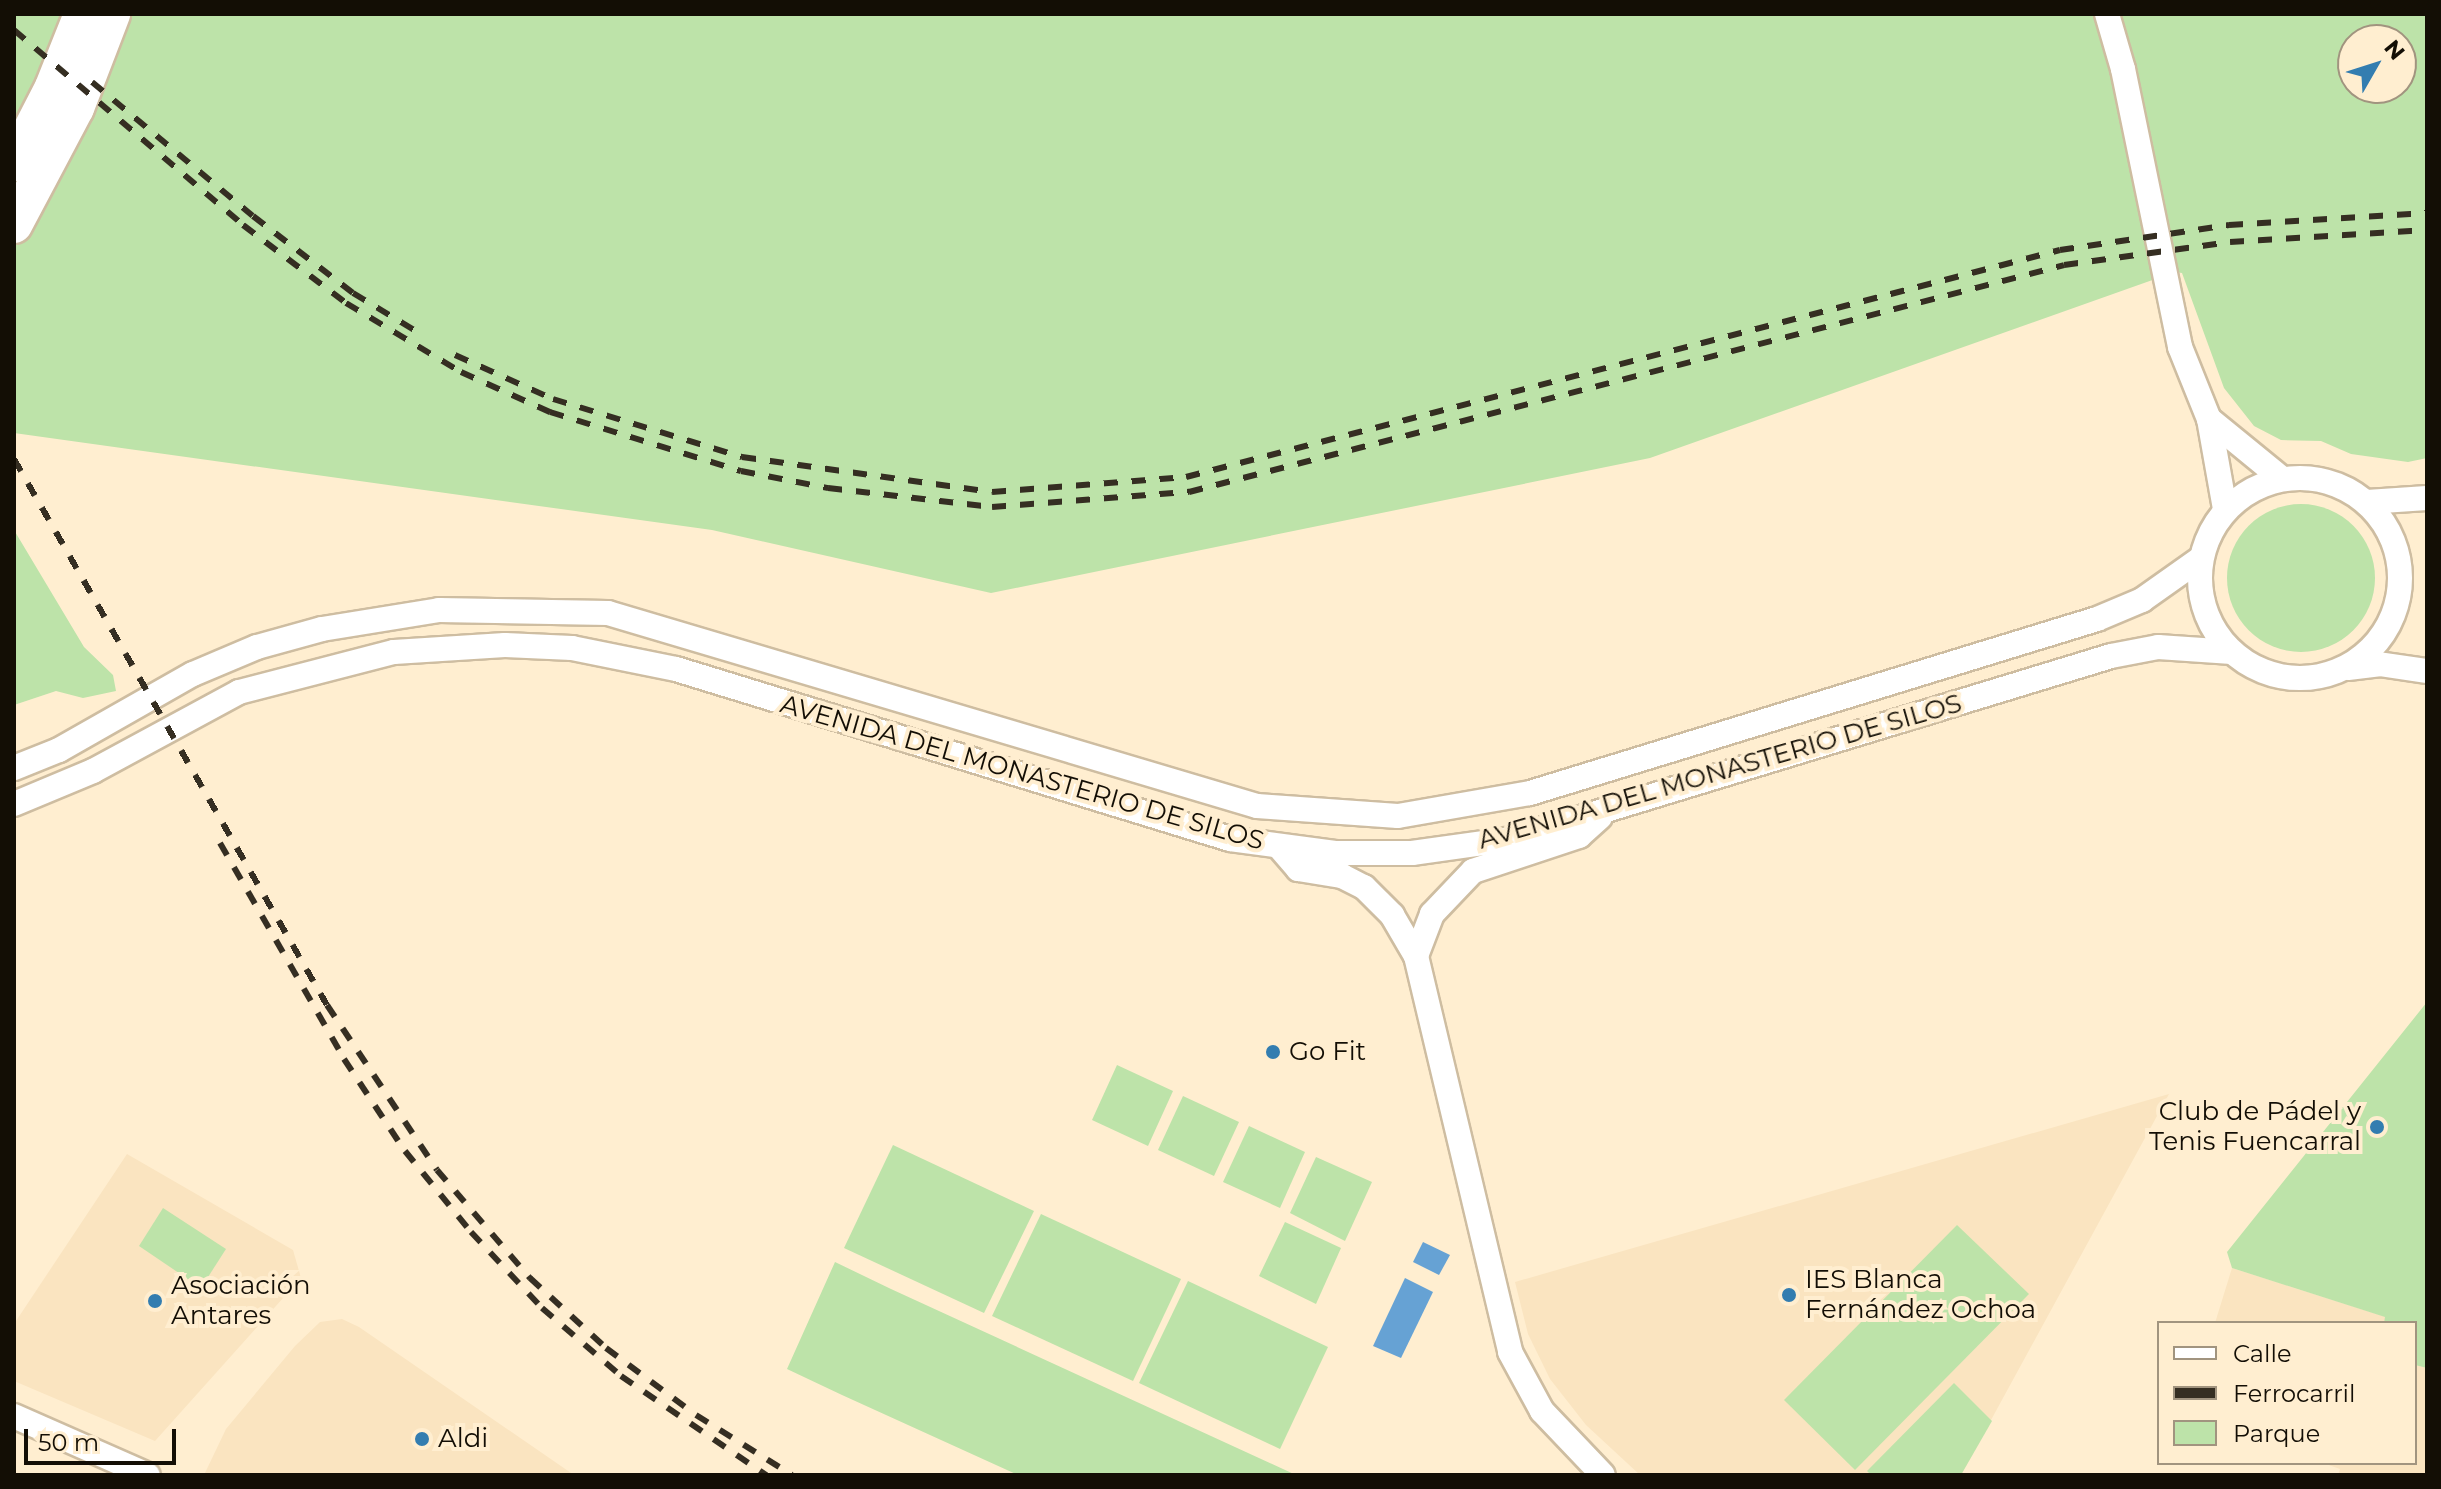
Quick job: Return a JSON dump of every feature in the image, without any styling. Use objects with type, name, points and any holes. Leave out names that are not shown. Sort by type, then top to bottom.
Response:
[{"type":"highway","points":[[65,98],[73,14]]},
{"type":"highway","points":[[65,98],[82,14]]},
{"type":"highway","points":[[14,225],[65,98],[105,14]]},
{"type":"highway","points":[[14,163],[65,98],[112,14]]},
{"type":"street","points":[[2107,14],[2123,69],[2180,347],[2209,419],[2225,509]]},
{"type":"street","points":[[2209,419],[2281,478]]},
{"type":"street","points":[[2346,668],[2366,655],[2388,628],[2399,596],[2399,561],[2388,529],[2367,502],[2326,480],[2281,478],[2250,489],[2225,509],[2200,559],[2200,593],[2211,625],[2232,652],[2252,666],[2299,679],[2379,664],[2427,671]]},
{"type":"street","points":[[2367,502],[2427,498]]},
{"type":"street","name":"AVENIDA DEL MONASTERIO DE SILOS","points":[[14,768],[59,750],[193,674],[257,647],[322,629],[439,610],[608,613],[1257,806],[1398,816],[1530,793],[2097,619],[2142,600],[2200,559]]},
{"type":"street","name":"AVENIDA DEL MONASTERIO DE SILOS","points":[[14,804],[93,771],[239,692],[394,652],[505,645],[572,648],[676,669],[1216,835],[1280,848],[1412,853],[1511,839],[2111,656],[2158,647],[2232,652]]},
{"type":"street","points":[[1416,956],[1437,906],[1473,871],[1579,836],[1606,810]]},
{"type":"street","points":[[1280,848],[1298,869],[1342,876],[1364,887],[1392,915],[1416,956],[1510,1352],[1542,1411],[1603,1475]]},
{"type":"street","points":[[14,1417],[114,1475]]},
{"type":"street","points":[[14,1417],[148,1475]]},
{"type":"shaded area","name":"IES Blanca Fernández Ochoa","points":[[2169,1094],[1961,1475],[1640,1475],[1586,1425],[1550,1379],[1528,1334],[1515,1282]]},
{"type":"shaded area","name":"Asociación Antares","points":[[127,1154],[293,1250],[301,1278],[155,1441],[14,1381],[14,1324]]},
{"type":"shaded area","points":[[2232,1268],[2386,1317],[2385,1321],[2216,1321]]},
{"type":"shaded area","points":[[342,1319],[359,1327],[574,1475],[204,1475],[226,1429],[295,1346],[320,1322]]},
{"type":"shaded area","points":[[2417,1366],[2427,1368],[2427,1475],[2338,1475],[2340,1469],[2329,1465],[2417,1465]]},
{"type":"green space","points":[[14,14],[2427,14],[2427,458],[2408,462],[2351,454],[2321,441],[2281,440],[2254,426],[2224,388],[2182,273],[2175,272],[1650,458],[991,593],[712,530],[14,433]]},
{"type":"green space","points":[[2301,504],[2329,510],[2353,526],[2369,550],[2375,578],[2369,606],[2353,630],[2329,646],[2301,652],[2273,646],[2249,630],[2233,606],[2227,578],[2233,550],[2249,526],[2273,510]]},
{"type":"green space","points":[[14,530],[84,647],[113,675],[116,691],[83,698],[56,691],[14,705]]},
{"type":"green space","name":"Club de Pádel y Tenis Fuencarral","points":[[2427,1002],[2427,1368],[2417,1366],[2417,1321],[2384,1321],[2385,1317],[2232,1268],[2227,1252]]},
{"type":"green space","points":[[1117,1065],[1173,1091],[1148,1146],[1092,1120]]},
{"type":"green space","points":[[1183,1096],[1239,1122],[1214,1176],[1158,1150]]},
{"type":"green space","points":[[1249,1126],[1305,1152],[1280,1208],[1223,1182]]},
{"type":"green space","points":[[893,1145],[1034,1211],[984,1313],[844,1248]]},
{"type":"green space","points":[[1316,1157],[1372,1182],[1345,1241],[1290,1213]]},
{"type":"green space","points":[[163,1208],[226,1249],[201,1288],[139,1246]]},
{"type":"green space","points":[[1041,1214],[1181,1279],[1133,1381],[992,1316]]},
{"type":"green space","points":[[1285,1222],[1341,1248],[1316,1304],[1259,1276]]},
{"type":"green space","points":[[1957,1225],[2029,1294],[1855,1470],[1784,1400]]},
{"type":"green space","points":[[835,1262],[1296,1475],[1018,1475],[842,1395],[787,1369]]},
{"type":"green space","points":[[1188,1281],[1328,1347],[1280,1449],[1139,1383]]},
{"type":"green space","points":[[1954,1383],[1992,1421],[1961,1475],[1871,1475],[1867,1471]]},
{"type":"water","points":[[1423,1242],[1450,1255],[1439,1275],[1413,1262]]},
{"type":"water","points":[[1405,1278],[1433,1292],[1401,1358],[1373,1346]]},
{"type":"railway","points":[[14,30],[243,225],[346,303],[461,372],[550,412],[741,471],[828,488],[992,507],[1189,492],[2064,265],[2230,242],[2427,230]]},
{"type":"railway","points":[[92,82],[253,216],[353,293],[414,330]]},
{"type":"railway","points":[[455,355],[553,399],[742,457],[992,492],[1186,477],[2060,250],[2229,225],[2427,213]]},
{"type":"railway","points":[[14,459],[327,1005],[437,1170],[530,1278],[606,1348],[696,1415],[792,1475]]},
{"type":"railway","points":[[220,843],[344,1059],[405,1151],[471,1232],[542,1308],[621,1376],[766,1475]]},
{"type":"place","name":"Go Fit","points":[[1273,1052]]},
{"type":"place","name":"Club de Pádel y Tenis Fuencarral","points":[[2377,1127]]},
{"type":"place","name":"IES Blanca Fernández Ochoa","points":[[1789,1295]]},
{"type":"place","name":"Asociación Antares","points":[[155,1301]]},
{"type":"place","name":"Aldi","points":[[422,1439]]}]
